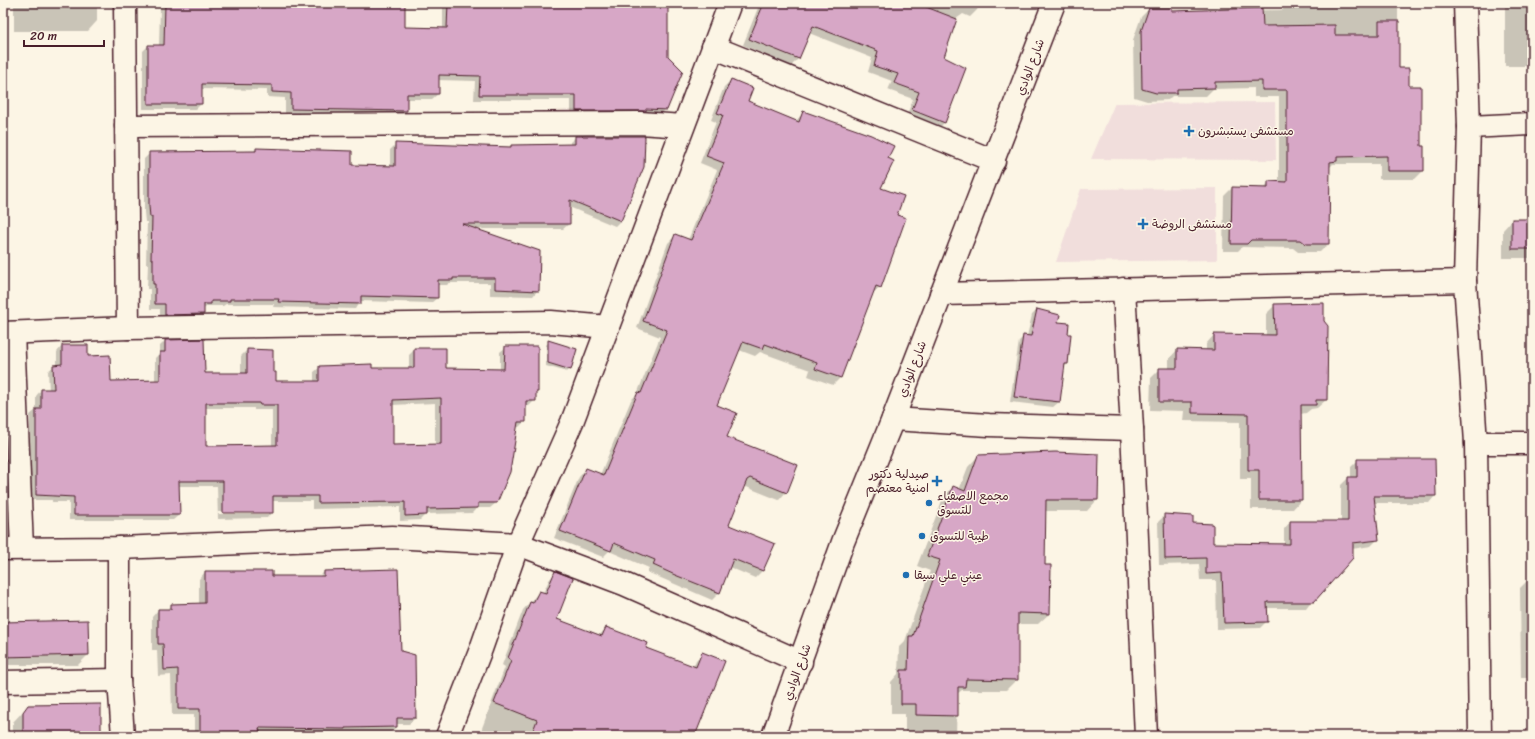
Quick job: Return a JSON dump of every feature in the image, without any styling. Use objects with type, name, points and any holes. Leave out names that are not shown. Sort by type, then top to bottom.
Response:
[{"type":"street","points":[[124,3],[128,328]]},
{"type":"street","points":[[447,736],[481,649],[518,544],[572,422],[730,3]]},
{"type":"street","name":"شارع الوادي","points":[[773,736],[801,662],[843,542],[994,162],[1054,3]]},
{"type":"street","points":[[1465,3],[1469,127],[1465,281],[1476,443],[1480,736]]},
{"type":"street","points":[[713,47],[994,162]]},
{"type":"street","points":[[126,126],[633,123],[683,126]]},
{"type":"street","points":[[1469,127],[1532,124]]},
{"type":"street","points":[[941,294],[1465,281]]},
{"type":"street","points":[[1124,289],[1146,736]]},
{"type":"street","points":[[608,326],[551,322],[128,328],[8,333],[13,548],[119,548],[392,537],[518,544],[624,584],[801,662]]},
{"type":"street","points":[[893,419],[989,425],[1132,429]]},
{"type":"street","points":[[1476,443],[1532,443]]},
{"type":"street","points":[[119,548],[119,680],[123,736]]},
{"type":"street","points":[[3,682],[119,680]]},
{"type":"shaded area","points":[[1155,3],[1271,3],[1271,4],[1154,6]]},
{"type":"shaded area","name":"مستشفى يستبشرون","points":[[1275,102],[1276,160],[1091,159],[1115,103]]},
{"type":"shaded area","name":"مستشفى الروضة","points":[[1217,188],[1217,260],[1056,262],[1081,189]]},
{"type":"building","points":[[405,3],[405,27],[447,28],[448,3],[668,3],[668,56],[683,71],[667,110],[646,109],[646,111],[576,111],[576,95],[479,95],[480,76],[439,75],[439,94],[407,94],[407,111],[291,109],[291,93],[272,92],[272,85],[202,84],[202,104],[148,104],[148,45],[164,45],[165,4]]},
{"type":"building","points":[[764,3],[916,3],[957,19],[944,57],[966,68],[945,123],[912,110],[919,92],[894,83],[898,74],[874,66],[878,51],[813,26],[799,59],[749,39]]},
{"type":"building","points":[[1149,8],[1172,8],[1172,11],[1262,8],[1263,26],[1335,25],[1335,35],[1379,35],[1379,21],[1399,21],[1399,68],[1409,68],[1409,86],[1421,86],[1421,146],[1424,146],[1424,171],[1387,171],[1387,156],[1337,157],[1337,161],[1330,162],[1329,244],[1306,244],[1301,240],[1251,240],[1247,244],[1231,244],[1232,187],[1268,188],[1268,181],[1287,182],[1287,90],[1262,90],[1262,81],[1215,82],[1215,88],[1177,89],[1177,93],[1156,93],[1142,89],[1141,31]]},
{"type":"building","points":[[731,79],[753,88],[748,101],[799,122],[803,111],[871,135],[894,146],[888,158],[894,161],[881,188],[904,196],[897,215],[906,218],[881,288],[876,286],[841,378],[815,369],[817,363],[765,344],[763,349],[743,342],[717,405],[737,413],[727,437],[798,465],[787,493],[750,478],[747,480],[729,525],[775,544],[763,571],[733,559],[720,593],[653,565],[655,560],[614,543],[611,551],[560,531],[586,468],[604,475],[638,392],[641,393],[667,330],[643,321],[675,234],[691,240],[724,163],[706,156],[723,115],[717,113]]},
{"type":"building","points":[[575,136],[645,136],[644,167],[621,221],[570,200],[570,224],[462,224],[540,251],[539,291],[495,289],[495,278],[453,278],[453,280],[438,280],[438,298],[361,296],[361,304],[278,302],[279,299],[230,299],[230,301],[211,301],[211,304],[204,304],[204,314],[165,315],[165,304],[155,304],[153,259],[151,259],[152,217],[150,217],[149,206],[149,152],[256,151],[256,148],[352,151],[352,165],[395,166],[395,143],[511,147],[511,145],[575,144]]},
{"type":"building","points":[[1512,219],[1532,219],[1532,249],[1512,249]]},
{"type":"building","points":[[1324,303],[1324,321],[1328,326],[1327,400],[1316,400],[1316,405],[1301,405],[1302,500],[1259,500],[1259,470],[1248,470],[1248,414],[1192,413],[1192,402],[1159,402],[1159,368],[1177,368],[1177,349],[1214,350],[1214,334],[1275,335],[1274,304]]},
{"type":"building","points":[[1037,309],[1060,315],[1058,322],[1069,323],[1068,334],[1071,334],[1068,364],[1065,364],[1060,402],[1014,397],[1023,335],[1031,336]]},
{"type":"building","points":[[204,339],[205,373],[247,373],[247,349],[273,350],[273,372],[276,372],[276,381],[319,381],[319,366],[372,364],[372,368],[414,368],[414,348],[446,348],[446,368],[504,369],[505,346],[538,346],[538,392],[536,392],[536,401],[526,401],[526,422],[518,422],[510,472],[497,503],[478,503],[478,508],[427,509],[427,515],[405,516],[405,502],[318,503],[318,496],[273,496],[273,513],[223,513],[223,481],[179,481],[180,515],[74,515],[74,497],[36,495],[36,409],[41,409],[41,389],[54,389],[53,365],[62,364],[62,345],[88,345],[88,356],[110,355],[111,381],[160,380],[160,352],[165,352],[165,340]],"holes":[[[441,398],[441,444],[393,445],[393,400]],[[206,403],[259,403],[260,405],[277,405],[277,445],[206,446]]]},
{"type":"building","points":[[548,340],[577,349],[571,370],[548,363]]},
{"type":"building","points":[[1055,452],[1099,454],[1098,500],[1046,500],[1045,565],[1051,565],[1050,614],[1018,613],[1018,680],[966,679],[965,687],[958,687],[958,716],[916,715],[916,704],[901,704],[901,670],[908,670],[909,636],[913,636],[940,560],[927,556],[953,486],[965,491],[978,455]]},
{"type":"building","points":[[1357,459],[1435,459],[1436,496],[1374,496],[1379,540],[1353,543],[1353,558],[1314,602],[1267,602],[1268,622],[1224,623],[1222,573],[1206,574],[1206,558],[1165,559],[1164,514],[1193,516],[1193,523],[1213,524],[1213,543],[1290,544],[1290,521],[1348,521],[1348,477],[1357,477]]},
{"type":"building","points":[[398,569],[401,651],[415,655],[416,718],[397,718],[397,727],[345,729],[259,728],[260,732],[223,732],[223,735],[200,736],[200,709],[178,709],[178,669],[164,670],[163,644],[158,644],[158,609],[171,609],[171,604],[205,603],[205,571],[272,571],[272,576],[324,576],[324,571]]},
{"type":"building","points":[[555,571],[573,578],[557,619],[602,636],[606,627],[648,643],[646,648],[696,667],[702,652],[725,661],[695,736],[531,736],[537,720],[494,703],[511,660],[508,658],[530,602],[533,603],[539,591],[546,593]]},
{"type":"building","points":[[88,620],[89,655],[3,657],[3,622]]},
{"type":"building","points":[[101,704],[101,736],[23,736],[23,712],[28,705]]},
{"type":"place","name":"مستشفى يستبشرون","points":[[1189,131]]},
{"type":"place","name":"مستشفى الروضة","points":[[1143,224]]},
{"type":"place","name":"صيدلية دكتور امنية معتصم","points":[[937,481]]},
{"type":"place","name":"مجمع الاصفياء للتسوق","points":[[929,503]]},
{"type":"place","name":"طيبة للتسوق","points":[[922,536]]},
{"type":"place","name":"عيني علي سيقا","points":[[906,575]]}]
